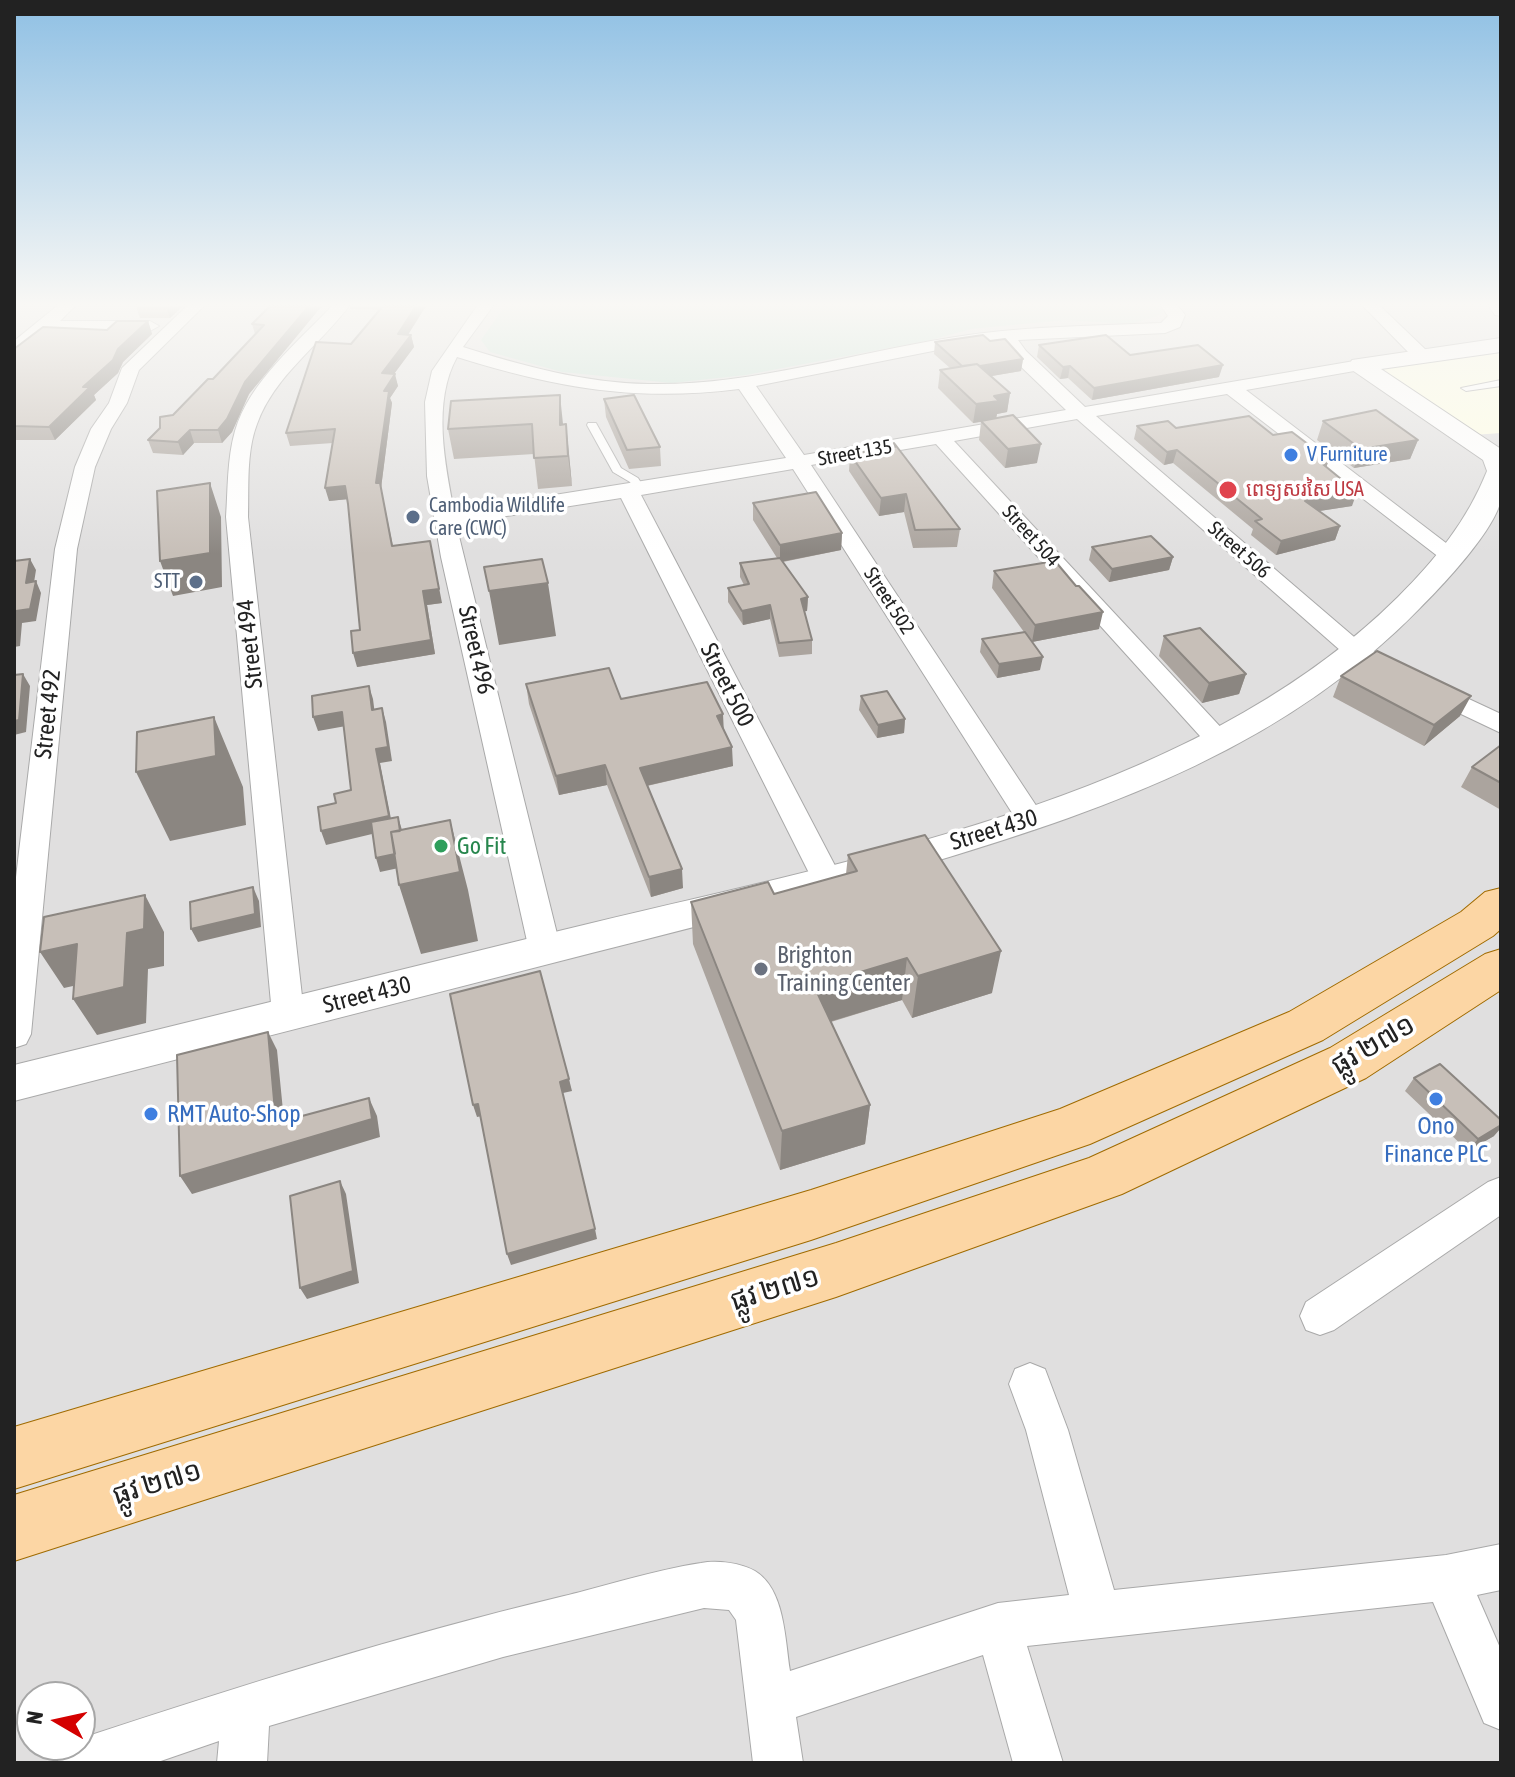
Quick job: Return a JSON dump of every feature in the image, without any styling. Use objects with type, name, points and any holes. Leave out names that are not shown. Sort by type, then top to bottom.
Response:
[{"type":"main road","name":"ផ្លូវ ២៧១","points":[[14,1458],[811,1215],[1072,1128],[1306,1026],[1477,924],[1501,904]]},
{"type":"main road","name":"ផ្លូវ ២៧១","points":[[14,1528],[836,1270],[1103,1177],[1348,1063],[1501,967]]},
{"type":"street","name":"Street 492","points":[[14,1034],[66,549],[85,467],[123,389]]},
{"type":"street","name":"Street 494","points":[[270,389],[247,423],[237,517],[288,1014]]},
{"type":"street","name":"Street 496","points":[[438,389],[433,424],[446,519],[545,950]]},
{"type":"street","points":[[657,389],[683,389]]},
{"type":"street","name":"Street 502","points":[[748,389],[799,462],[1031,820]]},
{"type":"street","name":"Street 506","points":[[1055,389],[1358,653],[1501,725]]},
{"type":"street","name":"Street 135","points":[[446,519],[1225,389]]},
{"type":"street","points":[[1232,389],[1452,556]]},
{"type":"street","name":"Street 430","points":[[14,1083],[827,879],[1031,820],[1131,782],[1218,740],[1296,698],[1358,653],[1412,604],[1487,507],[1500,471],[1498,453],[1398,389]]},
{"type":"street","name":"Street 504","points":[[941,438],[1218,740]]},
{"type":"street","name":"Street 500","points":[[633,490],[827,879]]},
{"type":"street","points":[[1320,1316],[1501,1194]]},
{"type":"street","points":[[1030,1384],[1047,1430],[1097,1613]]},
{"type":"street","points":[[772,1701],[998,1626],[1446,1578],[1501,1567]]},
{"type":"street","points":[[1446,1578],[1501,1706]]},
{"type":"street","points":[[82,1763],[246,1708],[503,1634],[704,1585],[741,1588],[758,1612],[778,1763]]},
{"type":"street","points":[[998,1626],[1038,1763]]},
{"type":"street","points":[[242,1763],[246,1708]]},
{"type":"lane","points":[[592,425],[617,470],[634,480],[633,490]]},
{"type":"shaded area","points":[[14,389],[1501,389],[1501,1763],[14,1763]]},
{"type":"shaded area","points":[[1405,389],[1501,389],[1501,433],[1473,435]]},
{"type":"building","points":[[14,389],[88,389],[49,427],[14,426]]},
{"type":"building","points":[[198,389],[242,389],[218,430],[190,430],[178,442],[148,440],[160,428],[160,417],[173,415]]},
{"type":"building","points":[[301,389],[389,391],[376,483],[380,483],[392,546],[430,541],[439,589],[423,591],[431,640],[353,653],[351,631],[360,630],[345,486],[325,488],[335,429],[286,433]]},
{"type":"building","points":[[960,389],[1005,389],[1010,393],[994,396],[999,401],[976,404]]},
{"type":"building","points":[[560,395],[560,425],[566,424],[568,456],[534,458],[532,424],[448,429],[451,401]]},
{"type":"building","points":[[634,395],[660,447],[627,450],[604,399]]},
{"type":"building","points":[[1376,410],[1418,440],[1361,449],[1323,421]]},
{"type":"building","points":[[1013,415],[1041,444],[1008,449],[981,421]]},
{"type":"building","points":[[1249,416],[1273,435],[1292,432],[1329,460],[1319,461],[1357,492],[1305,501],[1340,526],[1281,541],[1255,521],[1262,519],[1177,450],[1167,452],[1137,426],[1168,421],[1176,428]]},
{"type":"building","points":[[894,443],[960,529],[915,530],[906,494],[881,498],[850,454],[895,447]]},
{"type":"building","points":[[210,483],[210,553],[160,561],[157,491]]},
{"type":"building","points":[[816,492],[842,533],[780,545],[753,503]]},
{"type":"building","points":[[1151,536],[1173,557],[1112,569],[1092,547]]},
{"type":"building","points":[[780,558],[808,597],[801,599],[812,640],[779,643],[770,605],[742,611],[728,588],[749,584],[740,563]]},
{"type":"building","points":[[30,559],[26,583],[36,581],[30,609],[16,611],[14,628],[14,561]]},
{"type":"building","points":[[542,559],[548,583],[489,591],[484,567]]},
{"type":"building","points":[[1055,561],[1103,612],[1035,625],[994,571]]},
{"type":"building","points":[[1200,628],[1246,674],[1209,683],[1164,636]]},
{"type":"building","points":[[1025,632],[1043,657],[999,664],[982,639]]},
{"type":"building","points":[[1377,651],[1471,696],[1434,725],[1341,676]]},
{"type":"building","points":[[609,668],[621,699],[707,682],[723,714],[717,716],[732,747],[640,768],[682,869],[649,877],[605,765],[556,776],[526,684]]},
{"type":"building","points":[[23,674],[19,720],[14,721],[14,675]]},
{"type":"building","points":[[369,686],[372,710],[382,708],[388,747],[376,749],[389,816],[321,831],[318,807],[336,803],[334,794],[351,790],[342,712],[313,717],[312,696]]},
{"type":"building","points":[[887,691],[905,719],[878,725],[861,696]]},
{"type":"building","points":[[214,717],[216,756],[136,772],[137,732]]},
{"type":"building","points":[[1501,745],[1501,783],[1472,767]]},
{"type":"building","points":[[398,817],[400,831],[391,832],[395,854],[376,858],[371,822]]},
{"type":"building","points":[[450,820],[460,872],[399,885],[391,832]]},
{"type":"building","points":[[925,835],[1001,951],[918,976],[907,958],[814,986],[870,1105],[782,1131],[691,902],[768,882],[774,894],[857,871],[848,855]]},
{"type":"building","points":[[253,887],[255,914],[191,929],[190,902]]},
{"type":"building","points":[[145,895],[144,929],[127,933],[124,987],[73,999],[77,944],[40,952],[44,917]]},
{"type":"building","points":[[540,971],[569,1079],[560,1082],[595,1229],[507,1254],[478,1104],[473,1105],[450,994]]},
{"type":"building","points":[[268,1032],[276,1123],[369,1098],[372,1119],[180,1176],[177,1055]]},
{"type":"building","points":[[1440,1064],[1501,1120],[1501,1125],[1478,1139],[1414,1078]]},
{"type":"building","points":[[340,1181],[353,1271],[300,1288],[290,1196]]},
{"type":"place","name":"V Furniture","points":[[1291,455]]},
{"type":"place","name":"ពេទ្យសរសៃ USA","points":[[1228,490]]},
{"type":"place","name":"Cambodia Wildlife Care (CWC)","points":[[413,517]]},
{"type":"place","name":"STT","points":[[196,582]]},
{"type":"place","name":"Go Fit","points":[[441,846]]},
{"type":"place","name":"Brighton Training Center","points":[[761,969]]},
{"type":"place","name":"Ono Finance PLC","points":[[1436,1099]]},
{"type":"place","name":"RMT Auto-Shop","points":[[151,1114]]}]
